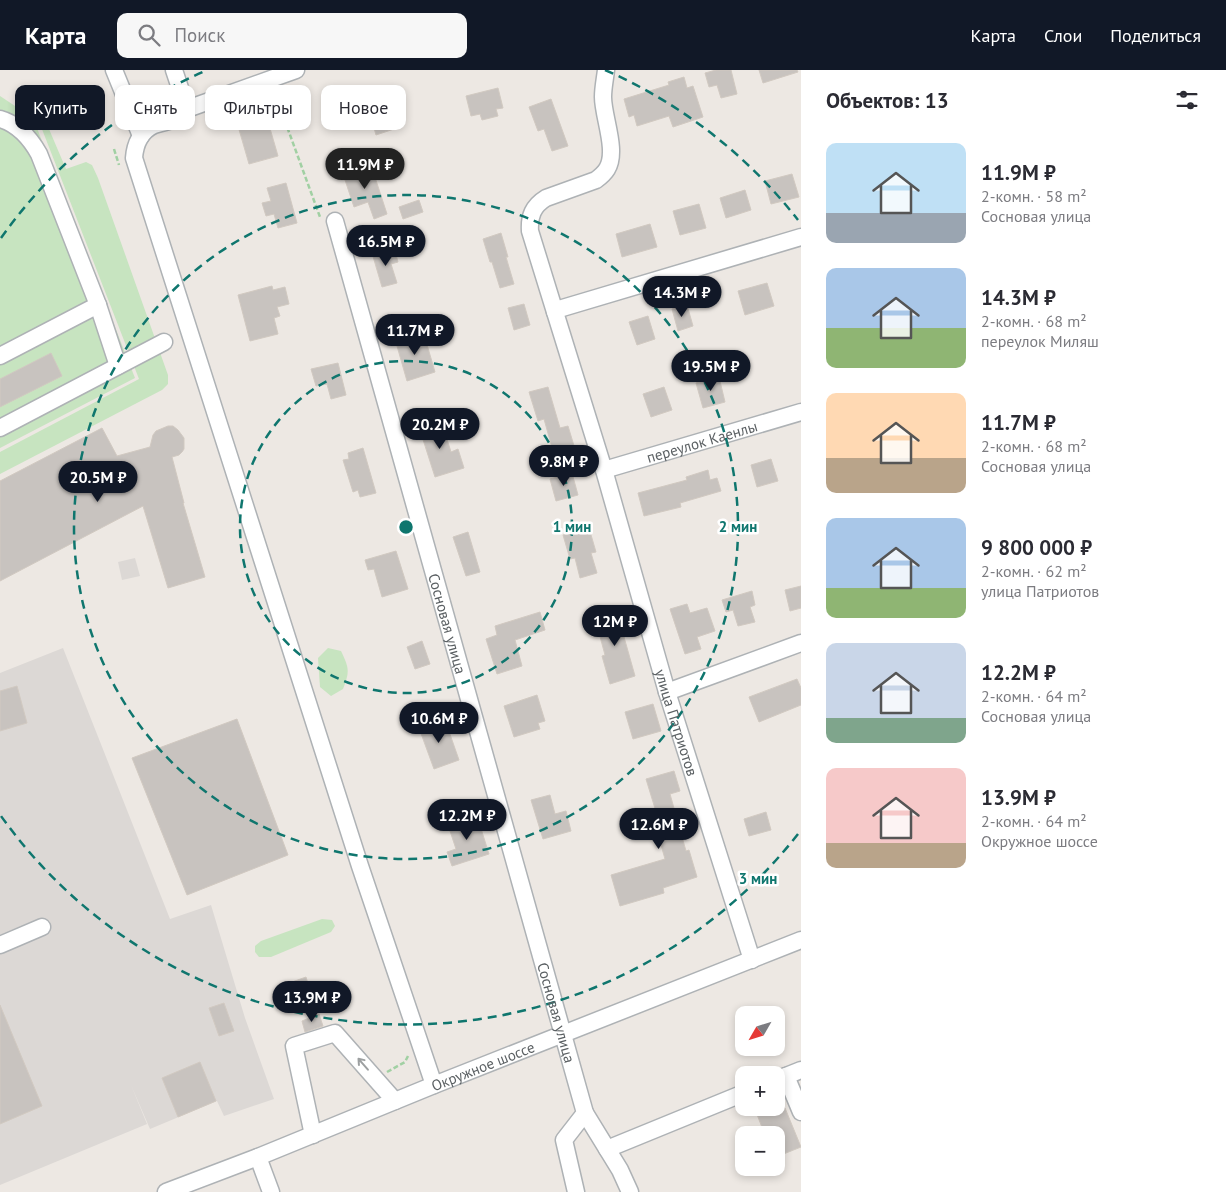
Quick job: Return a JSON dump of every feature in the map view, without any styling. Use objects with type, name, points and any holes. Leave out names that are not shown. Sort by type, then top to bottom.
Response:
[{"type":"street","points":[[114,70],[141,136]]},
{"type":"street","points":[[174,70],[179,85]]},
{"type":"street","points":[[195,106],[296,70]]},
{"type":"street","name":"улица Патриотов","points":[[606,70],[603,97],[611,152],[607,169],[596,180],[541,201],[531,214],[530,231],[557,311],[667,692],[752,960]]},
{"type":"street","points":[[0,118],[21,130],[32,142],[39,154],[98,305],[118,366]]},
{"type":"street","points":[[148,130],[137,142],[134,158],[360,866],[434,1085]]},
{"type":"street","name":"Сосновая улица","points":[[335,221],[586,1114],[620,1170],[630,1192]]},
{"type":"street","points":[[557,311],[801,237]]},
{"type":"street","points":[[0,356],[98,305]]},
{"type":"street","points":[[0,428],[164,342]]},
{"type":"street","name":"переулок Каенлы","points":[[604,470],[801,412]]},
{"type":"street","points":[[667,692],[801,643]]},
{"type":"street","points":[[0,944],[42,927]]},
{"type":"street","name":"Окружное шоссе","points":[[166,1192],[801,940]]},
{"type":"street","points":[[313,1134],[294,1046],[335,1033],[395,1101]]},
{"type":"street","points":[[788,1075],[801,1112]]},
{"type":"street","points":[[607,1149],[735,1097]]},
{"type":"street","points":[[576,1192],[564,1140],[586,1114]]},
{"type":"street","points":[[258,1157],[272,1192]]},
{"type":"path","points":[[265,81],[278,102],[320,217],[335,221]]},
{"type":"shaded area","points":[[135,558],[140,576],[122,580],[118,562]]},
{"type":"shaded area","points":[[63,648],[170,919],[211,905],[245,1018],[274,1099],[224,1116],[217,1101],[150,1129],[131,1085],[147,1124],[0,1185],[0,673]]},
{"type":"green space","points":[[0,96],[15,106],[15,130],[38,130],[135,378],[0,448]]},
{"type":"green space","points":[[42,130],[49,130],[66,169],[86,162],[92,165],[168,375],[168,384],[162,390],[0,474],[0,452],[139,379]]},
{"type":"green space","points":[[328,648],[341,651],[348,670],[343,689],[331,696],[320,687],[318,658]]},
{"type":"green space","points":[[322,919],[332,920],[335,926],[331,932],[271,957],[259,957],[255,952],[255,946],[261,941]]},
{"type":"building","points":[[716,70],[731,70],[737,94],[721,98],[717,85],[709,87],[705,73]]},
{"type":"building","points":[[759,70],[797,70],[798,72],[763,83]]},
{"type":"building","points":[[684,77],[687,88],[693,86],[703,117],[673,127],[669,116],[637,126],[634,115],[629,117],[624,99],[669,85],[668,82]]},
{"type":"building","points":[[498,88],[503,108],[496,109],[498,116],[482,120],[480,114],[471,116],[466,96]]},
{"type":"building","points":[[551,99],[568,146],[552,151],[544,129],[538,131],[529,107]]},
{"type":"building","points":[[239,130],[270,130],[278,156],[249,164]]},
{"type":"building","points":[[375,130],[391,130],[376,135]]},
{"type":"building","points":[[371,165],[387,214],[374,219],[368,202],[354,207],[343,174]]},
{"type":"building","points":[[792,174],[799,197],[771,204],[765,181]]},
{"type":"building","points":[[286,183],[297,223],[278,228],[274,214],[266,216],[262,203],[271,201],[267,188]]},
{"type":"building","points":[[745,190],[751,210],[726,218],[720,198]]},
{"type":"building","points":[[419,200],[423,212],[403,219],[399,207]]},
{"type":"building","points":[[699,204],[706,228],[680,235],[673,211]]},
{"type":"building","points":[[650,224],[657,247],[622,257],[616,234]]},
{"type":"building","points":[[501,233],[514,284],[500,288],[483,239]]},
{"type":"building","points":[[387,249],[388,253],[395,251],[398,262],[391,264],[397,283],[382,287],[372,253]]},
{"type":"building","points":[[767,283],[774,306],[745,315],[738,291]]},
{"type":"building","points":[[272,286],[273,290],[285,287],[289,304],[277,307],[280,316],[274,318],[278,334],[250,341],[238,295]]},
{"type":"building","points":[[524,304],[530,325],[514,330],[508,308]]},
{"type":"building","points":[[687,305],[693,326],[678,331],[672,309]]},
{"type":"building","points":[[648,316],[655,339],[637,345],[629,322]]},
{"type":"building","points":[[423,331],[435,372],[407,381],[395,339]]},
{"type":"building","points":[[51,353],[62,376],[0,407],[0,379]]},
{"type":"building","points":[[338,363],[346,395],[331,399],[327,384],[316,386],[311,369]]},
{"type":"building","points":[[719,377],[725,402],[703,408],[696,383]]},
{"type":"building","points":[[548,387],[560,428],[568,426],[575,449],[554,455],[544,419],[538,421],[529,392]]},
{"type":"building","points":[[664,387],[672,410],[651,417],[643,394]]},
{"type":"building","points":[[441,420],[451,452],[458,449],[464,468],[435,477],[419,427]]},
{"type":"building","points":[[173,426],[184,438],[184,449],[179,455],[172,457],[183,503],[205,577],[168,588],[143,506],[0,581],[0,481],[102,428],[117,456],[150,447],[156,431]]},
{"type":"building","points":[[363,448],[376,493],[360,497],[358,490],[353,492],[343,460],[349,459],[348,453]]},
{"type":"building","points":[[771,459],[778,481],[757,487],[751,465]]},
{"type":"building","points":[[708,470],[710,480],[717,478],[721,491],[680,503],[681,507],[644,516],[638,493],[687,480],[686,477]]},
{"type":"building","points":[[572,473],[578,495],[556,501],[550,479]]},
{"type":"building","points":[[589,528],[596,552],[591,553],[597,573],[580,578],[575,558],[570,559],[563,535]]},
{"type":"building","points":[[468,532],[480,572],[466,576],[453,537]]},
{"type":"building","points":[[396,551],[408,589],[382,597],[374,569],[368,570],[365,560]]},
{"type":"building","points":[[801,586],[801,608],[790,611],[785,590]]},
{"type":"building","points":[[752,591],[755,605],[750,607],[755,622],[738,626],[733,610],[726,612],[722,600]]},
{"type":"building","points":[[687,604],[690,613],[707,608],[715,631],[697,637],[701,649],[685,654],[670,609]]},
{"type":"building","points":[[620,611],[627,636],[624,637],[635,676],[610,684],[602,656],[605,655],[595,618]]},
{"type":"building","points":[[540,612],[545,630],[515,640],[522,666],[497,674],[486,639],[497,635],[495,626]]},
{"type":"building","points":[[422,641],[430,664],[415,669],[407,647]]},
{"type":"building","points":[[797,679],[801,688],[801,705],[759,722],[749,697]]},
{"type":"building","points":[[17,686],[27,723],[0,731],[0,691]]},
{"type":"building","points":[[537,695],[545,721],[538,723],[540,729],[514,737],[504,706]]},
{"type":"building","points":[[653,704],[661,731],[633,739],[625,712]]},
{"type":"building","points":[[237,719],[288,855],[187,895],[132,758]]},
{"type":"building","points":[[445,720],[459,760],[434,769],[419,728]]},
{"type":"building","points":[[674,771],[680,791],[670,794],[686,851],[689,850],[697,877],[663,888],[664,893],[620,906],[611,875],[665,859],[653,817],[657,815],[646,779]]},
{"type":"building","points":[[550,795],[555,814],[566,811],[571,831],[543,839],[531,800]]},
{"type":"building","points":[[766,812],[771,830],[749,836],[744,819]]},
{"type":"building","points":[[477,816],[489,854],[452,866],[447,852],[456,849],[448,825]]},
{"type":"building","points":[[306,977],[311,994],[287,1002],[281,986]]},
{"type":"building","points":[[224,1003],[234,1031],[219,1036],[209,1008]]},
{"type":"building","points":[[0,1005],[42,1106],[0,1124]]},
{"type":"building","points":[[319,1014],[323,1026],[305,1032],[302,1021]]},
{"type":"building","points":[[200,1062],[216,1101],[178,1117],[162,1078]]},
{"type":"building","points":[[785,1108],[801,1147],[785,1153],[785,1126],[761,1126],[758,1116],[785,1116]]}]
